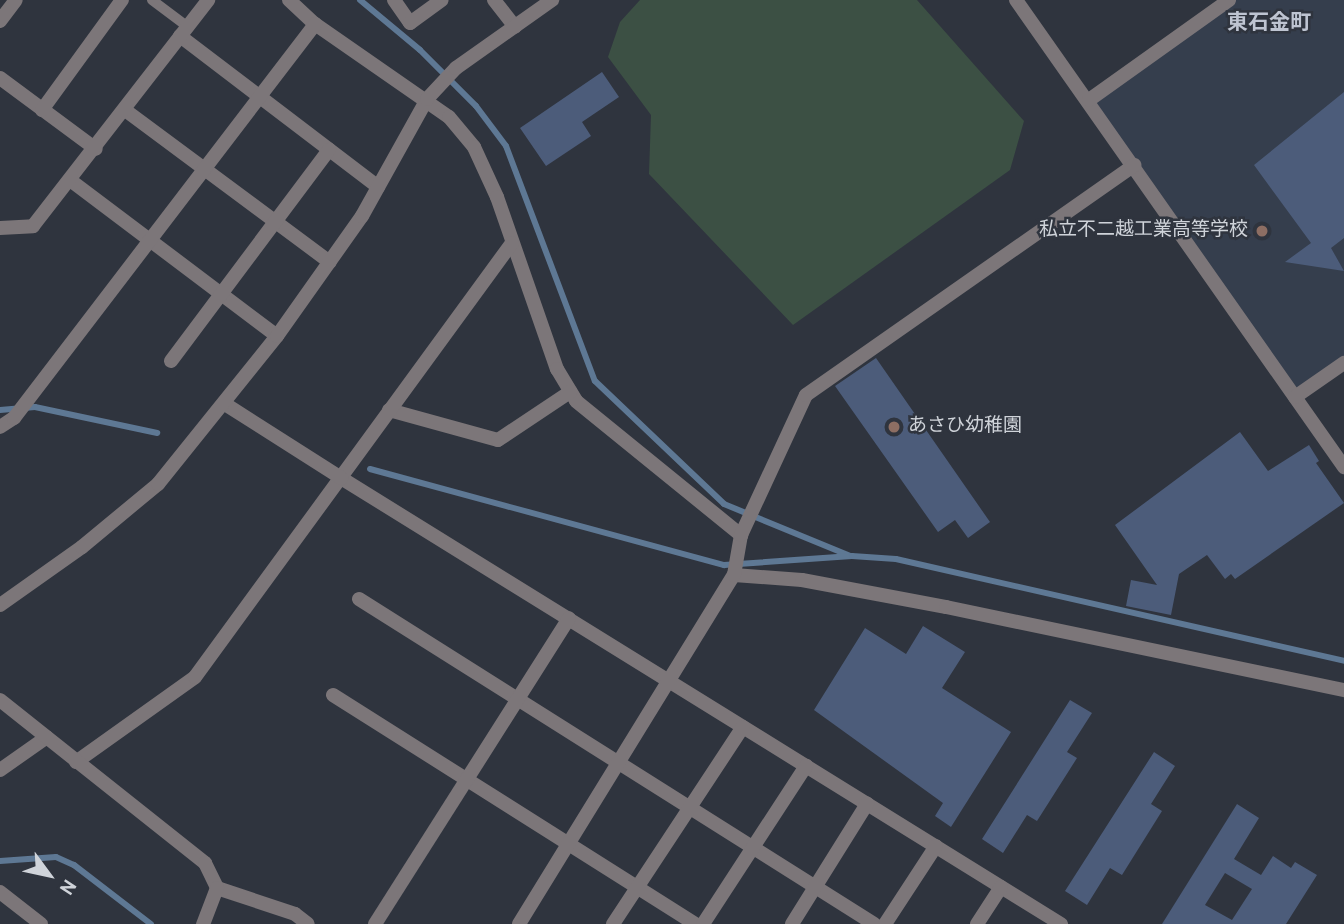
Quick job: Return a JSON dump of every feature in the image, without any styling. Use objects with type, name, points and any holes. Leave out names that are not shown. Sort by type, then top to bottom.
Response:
[{"type":"street","points":[[0,21],[16,0]]},
{"type":"street","points":[[42,110],[122,0]]},
{"type":"street","points":[[0,228],[33,226],[96,149],[208,0]]},
{"type":"street","points":[[289,0],[315,24],[426,99],[474,147],[512,243],[556,369],[570,392],[658,471],[741,535]]},
{"type":"street","points":[[394,0],[411,23],[442,0]]},
{"type":"street","points":[[494,0],[515,27]]},
{"type":"street","points":[[0,605],[82,547],[158,484],[225,404],[330,262],[378,187],[426,99],[456,68],[552,0]]},
{"type":"street","points":[[1016,0],[1089,100],[1344,467]]},
{"type":"street","points":[[1089,100],[1229,0]]},
{"type":"street","points":[[0,427],[14,418],[315,24]]},
{"type":"street","points":[[184,31],[259,97],[378,187]]},
{"type":"street","points":[[0,78],[96,149]]},
{"type":"street","points":[[125,110],[330,262]]},
{"type":"street","points":[[171,361],[329,150]]},
{"type":"street","points":[[519,924],[671,682],[734,575],[741,535],[806,395],[1134,165]]},
{"type":"street","points":[[70,180],[277,336]]},
{"type":"street","points":[[76,762],[195,677],[512,243]]},
{"type":"street","points":[[1295,397],[1344,363]]},
{"type":"street","points":[[389,410],[498,440],[570,392]]},
{"type":"street","points":[[225,404],[1061,924]]},
{"type":"street","points":[[734,575],[802,580],[946,607],[1344,690]]},
{"type":"street","points":[[359,599],[874,924]]},
{"type":"street","points":[[374,924],[569,618]]},
{"type":"street","points":[[333,695],[695,924]]},
{"type":"street","points":[[0,700],[205,863],[217,888],[295,914],[307,924]]},
{"type":"street","points":[[614,924],[743,727]]},
{"type":"street","points":[[0,770],[47,737]]},
{"type":"street","points":[[703,924],[806,766]]},
{"type":"street","points":[[792,924],[867,804]]},
{"type":"street","points":[[885,924],[936,846]]},
{"type":"street","points":[[977,924],[1001,887]]},
{"type":"street","points":[[203,924],[217,888]]},
{"type":"street","points":[[0,892],[37,923]]},
{"type":"lane","points":[[152,0],[184,31]]},
{"type":"shaded area","name":"私立不二越工業高等学校","points":[[1229,0],[1344,0],[1344,363],[1295,397],[1089,100]]},
{"type":"green space","points":[[640,0],[917,0],[1024,121],[1010,170],[793,325],[649,174],[651,115],[608,57],[620,22]]},
{"type":"building","points":[[602,72],[619,97],[582,122],[591,136],[546,166],[520,128]]},
{"type":"building","points":[[1344,92],[1344,238],[1331,248],[1344,271],[1285,262],[1311,243],[1254,165]]},
{"type":"building","name":"あさひ幼稚園","points":[[876,358],[990,522],[968,538],[955,520],[938,532],[835,386]]},
{"type":"building","points":[[1240,432],[1268,471],[1309,445],[1319,461],[1316,463],[1344,503],[1235,579],[1231,574],[1225,579],[1207,555],[1179,574],[1171,615],[1126,606],[1131,580],[1157,585],[1115,525]]},
{"type":"building","points":[[923,626],[965,652],[942,688],[1011,732],[951,827],[935,816],[943,803],[814,710],[865,628],[906,654]]},
{"type":"building","points":[[1070,700],[1092,713],[1067,752],[1077,758],[1037,821],[1027,815],[1003,853],[982,839]]},
{"type":"building","points":[[1154,752],[1175,766],[1151,804],[1162,811],[1122,875],[1110,868],[1087,905],[1065,891]]},
{"type":"building","points":[[1237,804],[1259,818],[1234,859],[1261,875],[1273,856],[1291,868],[1295,862],[1317,875],[1286,924],[1162,924]],"holes":[[[1225,873],[1252,889],[1232,920],[1205,905]]]},
{"type":"waterway","points":[[360,0],[420,50],[476,106],[506,146],[595,381],[724,504],[850,556]]},
{"type":"waterway","points":[[0,410],[35,407],[157,433]]},
{"type":"waterway","points":[[370,469],[724,565],[852,556],[896,559],[1344,661]]},
{"type":"waterway","points":[[0,861],[56,857],[74,865],[151,924]]},
{"type":"place","name":"私立不二越工業高等学校","points":[[1262,231]]},
{"type":"place","name":"あさひ幼稚園","points":[[894,427]]},
{"type":"district","name":"東石金町","points":[[1269,24]]}]
